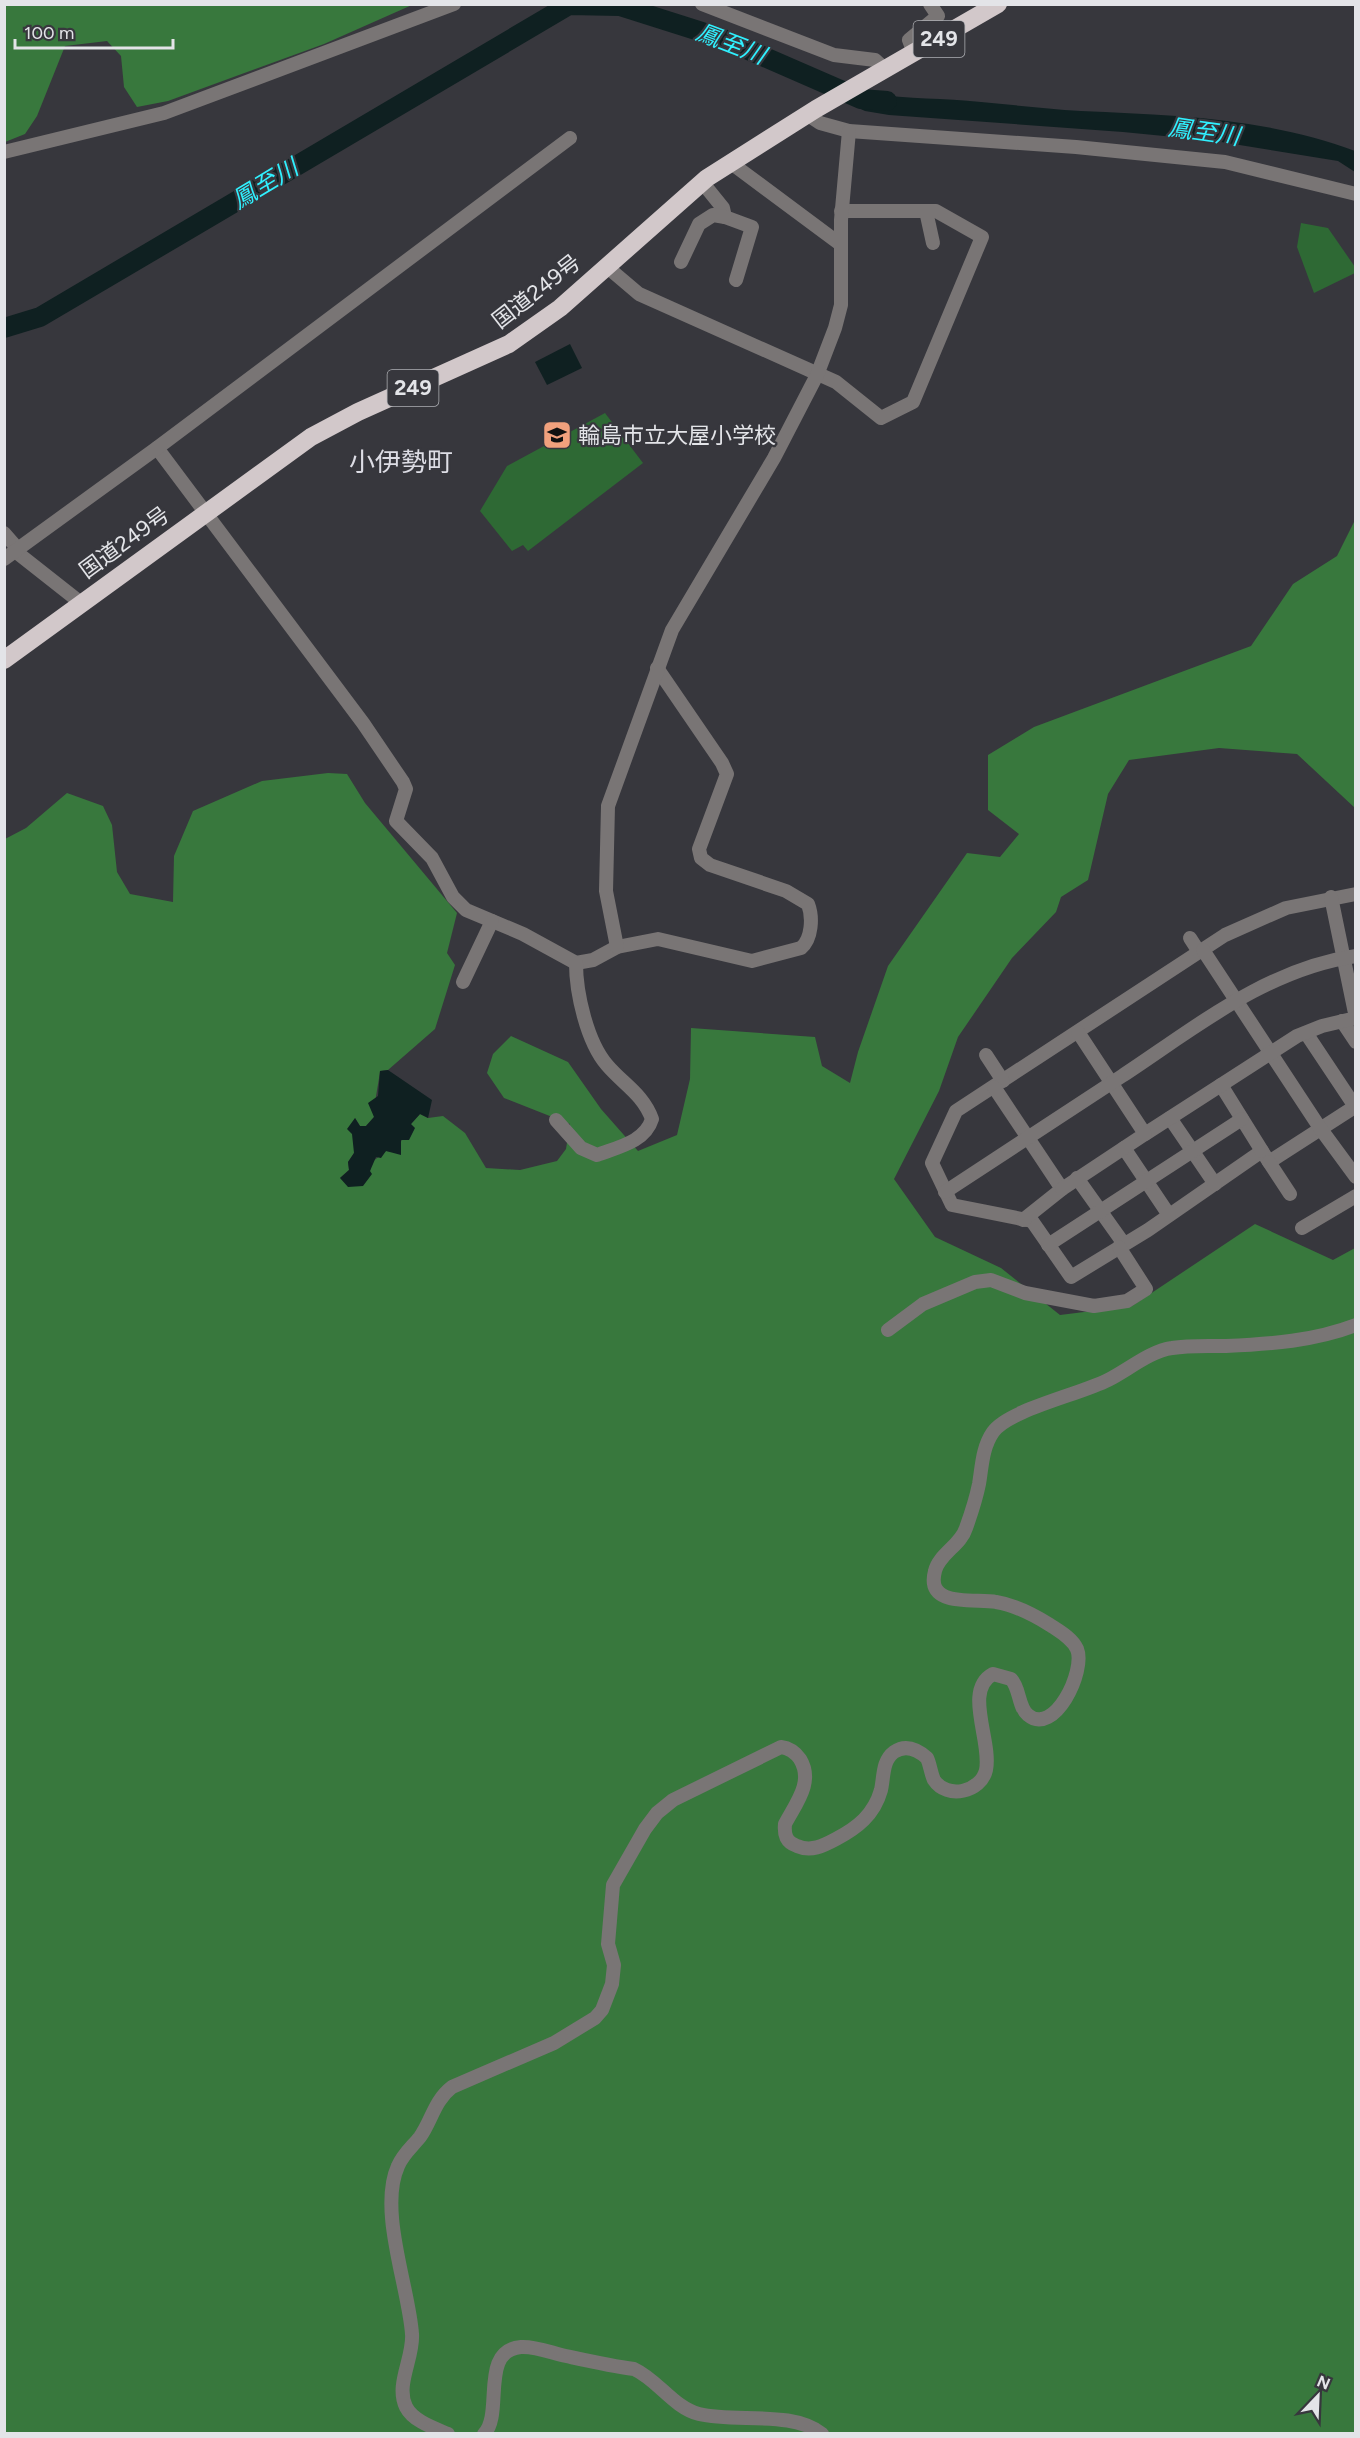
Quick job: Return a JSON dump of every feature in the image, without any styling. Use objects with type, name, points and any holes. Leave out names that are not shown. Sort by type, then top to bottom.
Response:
[{"type":"highway","name":"国道249号","points":[[4,660],[311,436],[358,412],[509,344],[560,308],[702,182],[812,112],[998,4]]},
{"type":"street","points":[[4,152],[164,113],[454,4]]},
{"type":"street","points":[[702,4],[834,55],[875,60],[883,71]]},
{"type":"street","points":[[914,54],[909,40],[938,16],[930,4]]},
{"type":"street","points":[[812,112],[820,123],[849,131],[1076,147],[1225,162],[1356,195]]},
{"type":"street","points":[[617,947],[606,891],[608,806],[672,630],[753,496],[817,375],[842,305],[841,210],[849,131]]},
{"type":"street","points":[[13,553],[157,448],[570,138]]},
{"type":"street","points":[[731,162],[840,244]]},
{"type":"street","points":[[702,182],[723,208],[725,217]]},
{"type":"street","points":[[606,266],[639,294],[836,382],[881,418],[913,402],[982,237],[936,211],[841,210]]},
{"type":"street","points":[[926,211],[933,243]]},
{"type":"street","points":[[681,262],[699,224],[712,215],[725,217],[752,227],[736,280]]},
{"type":"street","points":[[157,448],[363,723],[404,782],[406,789],[396,821],[432,858],[453,897],[466,910],[523,934],[576,963],[593,960],[617,947],[658,939],[752,961],[801,948],[806,944],[811,926],[811,910],[801,898],[710,865],[701,858],[699,849],[727,774],[722,763],[657,668]]},
{"type":"street","points":[[4,533],[13,553],[81,603]]},
{"type":"street","points":[[1306,1033],[1355,1107],[1215,1184],[1071,1278],[1032,1221],[957,1208],[952,1205],[932,1163],[954,1114],[1201,951],[1259,918],[1286,908],[1356,894]]},
{"type":"street","points":[[1023,1220],[1077,1178],[1271,1052],[1306,1033],[1356,1018],[1350,957],[1332,897]]},
{"type":"street","points":[[463,982],[492,921]]},
{"type":"street","points":[[1190,938],[1237,1000],[1355,1178]]},
{"type":"street","points":[[945,1192],[1237,1000],[1291,972],[1350,957]]},
{"type":"street","points":[[556,1120],[581,1148],[597,1155],[638,1138],[645,1132],[652,1119],[641,1097],[606,1064],[583,1012],[576,988],[576,963]]},
{"type":"street","points":[[1342,1021],[1356,1042]]},
{"type":"street","points":[[1078,1032],[1145,1134]]},
{"type":"street","points":[[986,1055],[999,1084],[1062,1189]]},
{"type":"street","points":[[1221,1085],[1290,1194]]},
{"type":"street","points":[[1170,1118],[1215,1184]]},
{"type":"street","points":[[1048,1245],[1242,1119]]},
{"type":"street","points":[[1124,1148],[1169,1215]]},
{"type":"street","points":[[888,1330],[923,1304],[975,1282],[991,1280],[1025,1293],[1094,1306],[1127,1301],[1146,1289],[1122,1245],[1077,1178]]},
{"type":"street","points":[[1302,1228],[1356,1196]]},
{"type":"street","points":[[448,2433],[428,2425],[409,2412],[404,2404],[403,2388],[412,2334],[395,2242],[393,2192],[396,2170],[403,2156],[420,2137],[441,2096],[452,2087],[554,2043],[589,2024],[602,2010],[612,1984],[614,1965],[608,1944],[613,1885],[632,1849],[657,1812],[673,1800],[781,1747],[796,1754],[805,1768],[807,1781],[785,1824],[784,1832],[791,1844],[799,1847],[823,1846],[862,1823],[878,1799],[888,1758],[900,1750],[911,1748],[927,1758],[933,1779],[945,1789],[966,1792],[973,1788],[982,1781],[986,1770],[987,1745],[977,1699],[984,1680],[993,1674],[1011,1679],[1028,1715],[1044,1719],[1056,1711],[1067,1696],[1080,1664],[1077,1648],[1071,1641],[1040,1619],[996,1602],[949,1599],[939,1592],[934,1581],[938,1564],[966,1530],[978,1485],[982,1457],[995,1429],[1016,1415],[1106,1381],[1171,1348],[1298,1341],[1329,1335],[1356,1325]]},
{"type":"street","points":[[484,2433],[493,2418],[493,2385],[501,2361],[509,2350],[528,2347],[605,2365],[634,2369],[650,2376],[672,2398],[697,2414],[742,2420],[792,2421],[806,2424],[822,2433]]},
{"type":"green space","points":[[4,5],[412,5],[324,44],[168,101],[137,107],[124,87],[121,56],[107,41],[65,46],[37,116],[25,134],[5,142]]},
{"type":"green space","points":[[1301,223],[1328,228],[1355,267],[1355,273],[1314,293],[1297,247]]},
{"type":"green space","points":[[605,413],[643,463],[528,551],[523,545],[512,551],[480,511],[507,466]]},
{"type":"green space","points":[[1355,520],[1355,808],[1297,754],[1219,748],[1129,760],[1108,794],[1088,880],[1061,897],[1056,912],[1012,958],[958,1037],[939,1091],[894,1179],[935,1237],[1001,1268],[1060,1315],[1132,1306],[1255,1224],[1333,1260],[1355,1248],[1355,2433],[5,2434],[5,839],[26,828],[67,793],[103,806],[112,825],[117,872],[130,894],[173,902],[174,856],[193,811],[262,781],[328,773],[347,774],[365,803],[457,913],[447,953],[455,965],[435,1029],[388,1070],[380,1071],[374,1117],[366,1126],[360,1126],[355,1118],[354,1153],[348,1162],[349,1170],[340,1178],[370,1171],[372,1162],[386,1151],[395,1152],[411,1124],[420,1114],[428,1118],[443,1116],[465,1133],[486,1168],[520,1170],[557,1161],[566,1149],[570,1124],[504,1098],[487,1073],[493,1054],[511,1036],[568,1062],[601,1109],[638,1151],[677,1135],[690,1079],[691,1028],[815,1037],[822,1066],[850,1083],[858,1052],[888,966],[967,853],[1000,857],[1019,834],[988,810],[988,755],[1034,727],[1251,646],[1293,584],[1337,556]]},
{"type":"water","points":[[872,94],[1068,110],[1150,114],[1254,125],[1288,131],[1355,151],[1355,172],[1338,161],[1215,141],[889,115],[865,111],[850,104]]},
{"type":"water","points":[[570,344],[582,368],[547,385],[535,362]]},
{"type":"water","points":[[388,1070],[432,1100],[428,1118],[420,1114],[411,1124],[415,1128],[409,1140],[401,1140],[401,1155],[386,1151],[381,1158],[376,1157],[370,1171],[372,1174],[363,1186],[348,1187],[340,1178],[349,1170],[348,1162],[354,1153],[352,1134],[347,1129],[355,1118],[360,1126],[366,1126],[374,1117],[368,1103],[378,1096],[380,1071]]},
{"type":"waterway","name":"鳳至川","points":[[4,328],[40,317],[569,5],[620,6],[721,38],[861,99],[887,101]]},
{"type":"place","name":"輪島市立大屋小学校","points":[[557,435]]},
{"type":"district","name":"小伊勢町","points":[[401,462]]}]
